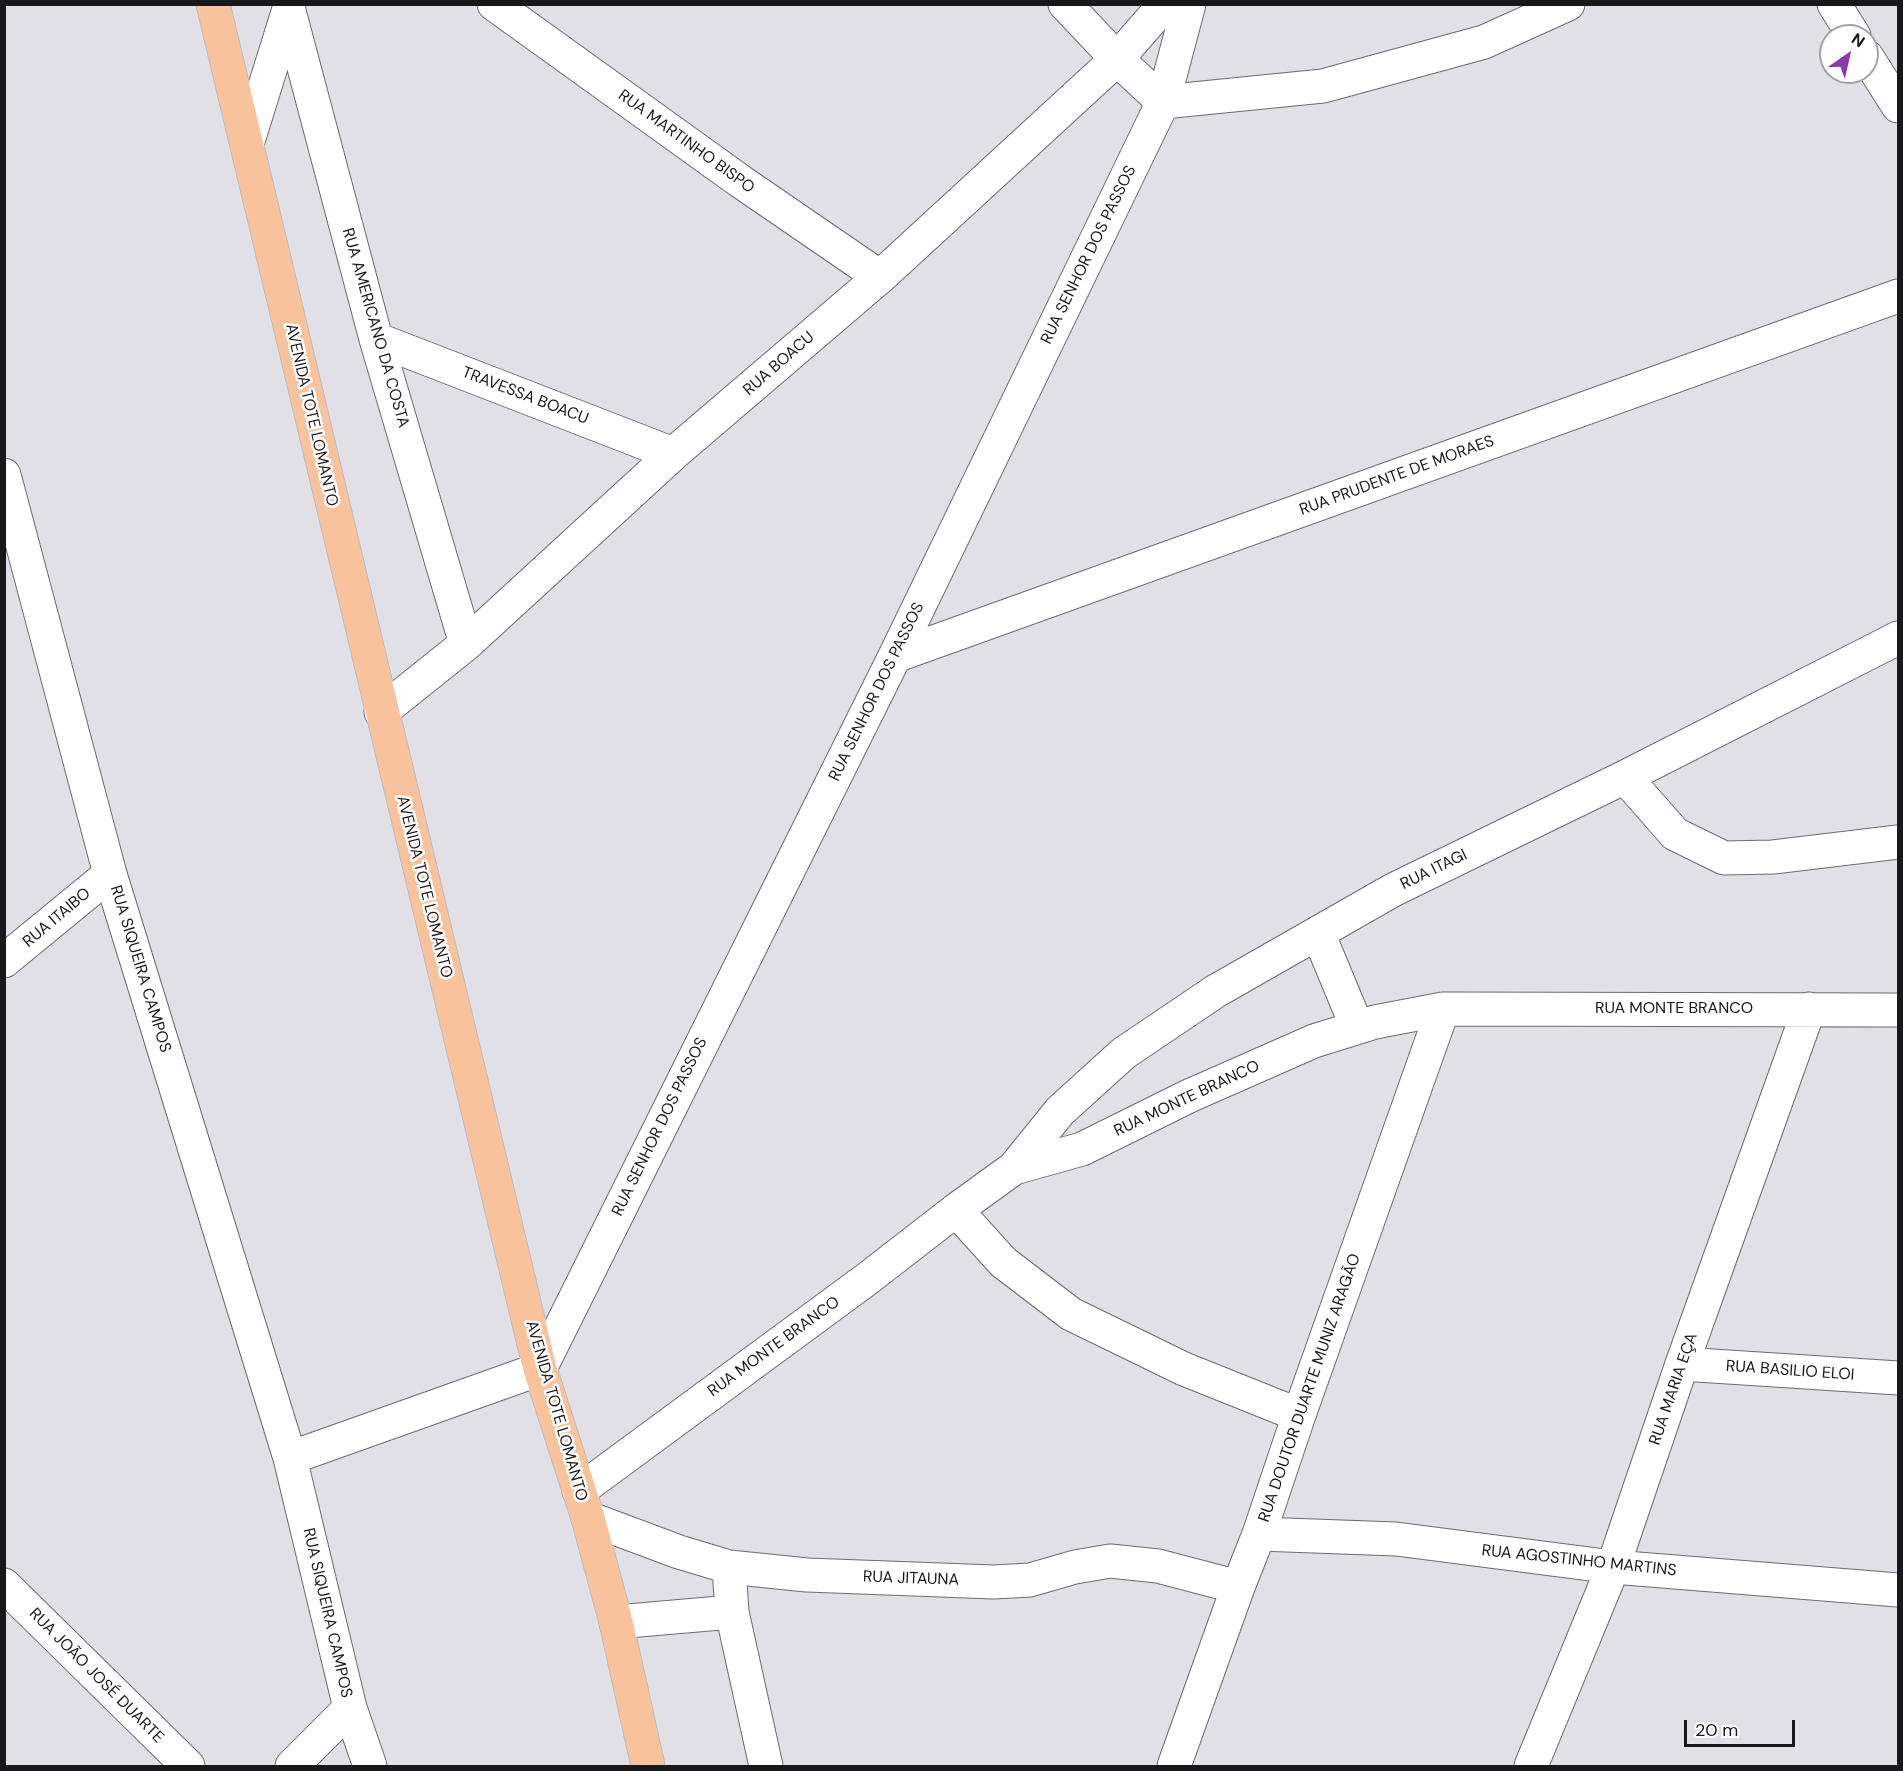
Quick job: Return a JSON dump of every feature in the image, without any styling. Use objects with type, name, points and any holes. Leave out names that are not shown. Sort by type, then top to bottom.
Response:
[{"type":"main road","name":"AVENIDA TOTE LOMANTO","points":[[213,4],[540,1369],[584,1505],[616,1623],[648,1767]]},
{"type":"street","name":"RUA MARTINHO BISPO","points":[[494,4],[740,181],[880,277]]},
{"type":"street","points":[[1065,4],[1117,59],[1163,102],[1323,86],[1484,42],[1568,4]]},
{"type":"street","name":"RUA BOACU","points":[[381,712],[466,644],[673,454],[880,277],[1117,59],[1165,4]]},
{"type":"street","name":"RUA SENHOR DOS PASSOS","points":[[540,1369],[895,656],[1163,102],[1189,4]]},
{"type":"street","points":[[1834,4],[1846,24]]},
{"type":"street","points":[[247,144],[290,8]]},
{"type":"street","name":"RUA AMERICANO DA COSTA","points":[[290,8],[376,339],[466,644]]},
{"type":"street","points":[[1879,75],[1899,106]]},
{"type":"street","name":"RUA PRUDENTE DE MORAES","points":[[895,656],[1899,296]]},
{"type":"street","name":"TRAVESSA BOACU","points":[[376,339],[673,454]]},
{"type":"street","name":"RUA SIQUEIRA CAMPOS","points":[[4,475],[110,874],[290,1458],[350,1708],[370,1767]]},
{"type":"street","name":"RUA ITAGI","points":[[1014,1168],[1060,1112],[1124,1053],[1215,991],[1393,890],[1625,777],[1899,638]]},
{"type":"street","points":[[1625,777],[1675,834],[1724,858],[1773,857],[1899,842]]},
{"type":"street","name":"RUA ITAIBO","points":[[4,961],[110,874]]},
{"type":"street","points":[[1318,933],[1357,1028]]},
{"type":"street","name":"RUA MONTE BRANCO","points":[[584,1505],[867,1279],[1014,1168],[1082,1149],[1210,1087],[1314,1041],[1375,1022],[1443,1009],[1899,1010]]},
{"type":"street","name":"RUA DOUTOR DUARTE MUNIZ ARAGÃO","points":[[1174,1767],[1238,1587],[1260,1534],[1299,1415],[1443,1009]]},
{"type":"street","name":"RUA MARIA EÇA","points":[[1531,1767],[1612,1567],[1809,1009]]},
{"type":"street","points":[[956,1210],[1003,1262],[1071,1314],[1184,1369],[1299,1415]]},
{"type":"street","name":"RUA BASILIO ELOI","points":[[1682,1364],[1899,1378]]},
{"type":"street","points":[[290,1458],[540,1369]]},
{"type":"street","name":"RUA JITAUNA","points":[[584,1505],[679,1552],[729,1567],[807,1575],[994,1582],[1030,1580],[1075,1567],[1110,1562],[1158,1566],[1238,1587]]},
{"type":"street","name":"RUA AGOSTINHO MARTINS","points":[[1260,1534],[1396,1539],[1612,1567],[1899,1590]]},
{"type":"street","points":[[729,1567],[732,1612],[766,1767]]},
{"type":"street","name":"RUA JOÃO JOSÉ DUARTE","points":[[4,1585],[188,1767]]},
{"type":"street","points":[[616,1623],[732,1612]]},
{"type":"street","points":[[292,1767],[350,1708]]}]
